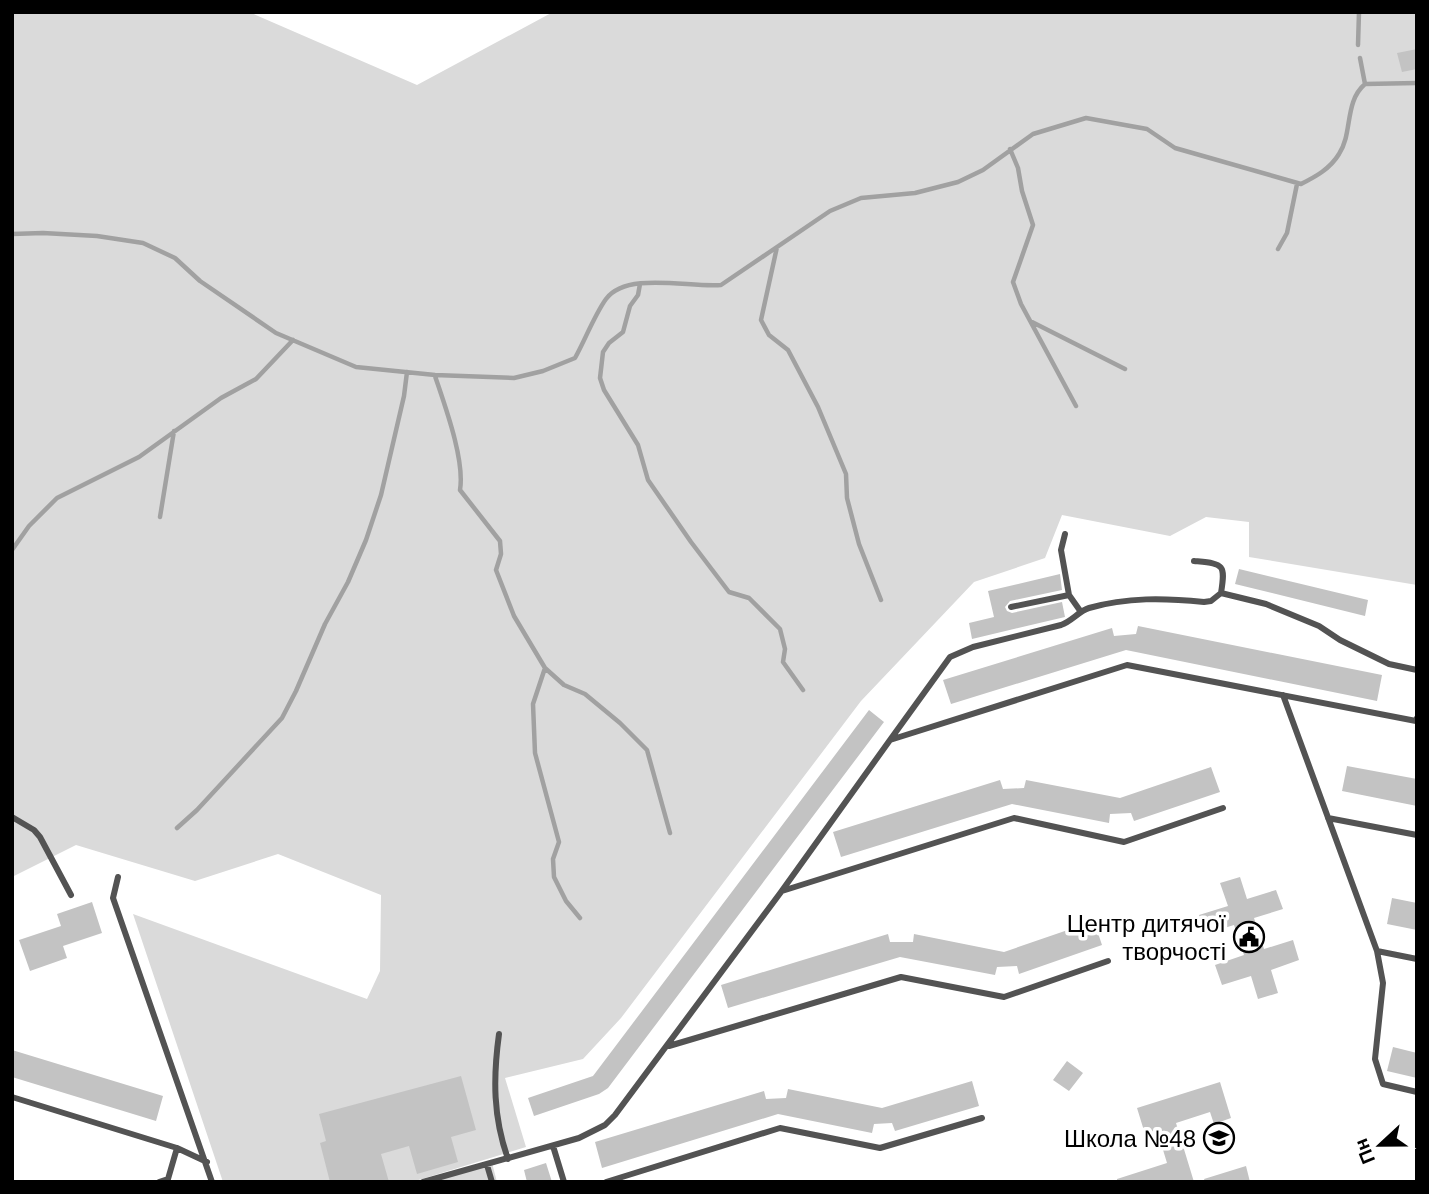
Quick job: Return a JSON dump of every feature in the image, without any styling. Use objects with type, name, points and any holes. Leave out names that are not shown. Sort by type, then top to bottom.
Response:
[{"type":"lane","points":[[1065,534],[1061,550],[1069,595],[1082,612]]},
{"type":"lane","points":[[1194,561],[1223,567],[1221,593]]},
{"type":"lane","points":[[423,1182],[579,1138],[605,1125],[668,1046],[950,657],[973,647],[1062,625],[1094,607],[1146,599],[1207,602],[1221,593],[1255,599],[1319,626],[1340,640],[1389,664],[1417,670]]},
{"type":"lane","points":[[1012,607],[1069,595]]},
{"type":"lane","points":[[890,740],[1127,665],[1416,721],[1417,718]]},
{"type":"lane","points":[[1283,695],[1377,951],[1383,983],[1375,1059],[1383,1084],[1417,1092]]},
{"type":"lane","points":[[781,892],[1014,818],[1124,842],[1223,808]]},
{"type":"lane","points":[[12,817],[34,830],[40,837],[71,895]]},
{"type":"lane","points":[[1328,818],[1417,835]]},
{"type":"lane","points":[[118,877],[113,898],[212,1182]]},
{"type":"lane","points":[[1377,951],[1417,959]]},
{"type":"lane","points":[[668,1046],[901,976],[1004,997],[1108,961]]},
{"type":"lane","points":[[499,1034],[494,1097],[500,1137],[508,1159]]},
{"type":"lane","points":[[12,1097],[177,1148],[207,1162]]},
{"type":"lane","points":[[606,1182],[780,1128],[880,1148],[982,1118]]},
{"type":"lane","points":[[553,1146],[564,1182]]},
{"type":"lane","points":[[159,1182],[168,1179],[177,1148]]},
{"type":"lane","points":[[487,1165],[492,1182]]},
{"type":"shaded area","points":[[12,12],[249,12],[417,85],[553,12],[1417,12],[1417,585],[1249,557],[1249,522],[1206,517],[1170,536],[1062,515],[1045,558],[974,582],[861,701],[621,1018],[583,1059],[505,1078],[526,1147],[412,1182],[223,1182],[133,914],[367,999],[380,971],[381,895],[278,854],[195,881],[76,845],[12,877]]},
{"type":"shaded area","points":[[492,1163],[497,1182],[432,1182]]},
{"type":"building","points":[[1417,49],[1417,69],[1402,72],[1397,53]]},
{"type":"building","points":[[1239,569],[1368,600],[1365,616],[1235,584]]},
{"type":"building","points":[[1060,574],[1062,590],[1010,601],[1005,607],[1012,613],[1062,602],[1065,617],[972,639],[969,623],[994,617],[988,591]]},
{"type":"building","points":[[1138,626],[1382,675],[1377,701],[1126,650],[951,704],[943,680],[1112,628],[1114,636],[1136,634]]},
{"type":"building","points":[[869,710],[884,722],[608,1088],[599,1094],[534,1116],[528,1098],[593,1076]]},
{"type":"building","points":[[1347,766],[1417,779],[1417,806],[1342,791]]},
{"type":"building","points":[[1211,767],[1220,792],[1134,821],[1131,813],[1110,814],[1109,823],[1012,804],[841,857],[833,832],[1000,780],[1003,789],[1024,788],[1026,780],[1120,798]]},
{"type":"building","points":[[1240,877],[1247,899],[1276,890],[1283,909],[1254,918],[1264,949],[1293,940],[1299,960],[1271,970],[1278,993],[1258,999],[1251,976],[1222,985],[1215,965],[1244,955],[1234,925],[1205,934],[1199,915],[1228,906],[1220,883]]},
{"type":"building","points":[[1392,898],[1417,903],[1417,930],[1387,924]]},
{"type":"building","points":[[92,902],[102,933],[63,946],[67,958],[30,971],[19,940],[61,926],[57,914]]},
{"type":"building","points":[[1094,921],[1102,945],[1019,974],[1017,966],[997,967],[995,975],[900,957],[728,1008],[721,985],[888,934],[890,942],[913,942],[914,934],[1004,952]]},
{"type":"building","points":[[1393,1047],[1417,1053],[1417,1078],[1387,1071]]},
{"type":"building","points":[[12,1050],[163,1096],[156,1121],[12,1077]]},
{"type":"building","points":[[1067,1061],[1083,1073],[1069,1091],[1053,1080]]},
{"type":"building","points":[[461,1076],[476,1130],[451,1137],[458,1162],[417,1174],[409,1146],[381,1154],[389,1182],[330,1182],[320,1143],[326,1141],[319,1114]]},
{"type":"building","points":[[972,1081],[979,1106],[895,1131],[892,1123],[874,1124],[872,1133],[778,1114],[602,1168],[595,1142],[764,1091],[766,1099],[786,1098],[788,1089],[882,1108]]},
{"type":"building","points":[[1220,1082],[1231,1118],[1214,1124],[1210,1112],[1176,1123],[1194,1182],[1117,1182],[1117,1179],[1167,1163],[1157,1130],[1145,1134],[1137,1108]]},
{"type":"building","points":[[546,1163],[552,1182],[527,1182],[524,1170]]},
{"type":"building","points":[[1246,1166],[1250,1182],[1205,1182],[1204,1179]]},
{"type":"waterway","points":[[1358,45],[1359,12]]},
{"type":"waterway","points":[[1360,58],[1365,84]]},
{"type":"waterway","points":[[12,234],[97,236],[143,243],[175,258],[200,281],[276,333],[356,367],[435,375],[514,378],[543,371],[575,358],[602,305],[616,290],[643,283],[721,285],[830,211],[861,198],[915,193],[958,182],[983,170],[1033,134],[1086,118],[1147,129],[1175,148],[1301,184],[1327,168],[1339,154],[1346,137],[1354,100],[1365,84],[1417,83]]},
{"type":"waterway","points":[[1010,149],[1018,168],[1033,225],[1013,282],[1021,304],[1076,406]]},
{"type":"waterway","points":[[1278,249],[1287,233],[1297,184]]},
{"type":"waterway","points":[[777,247],[761,320],[769,335],[788,350],[818,407],[846,474],[847,498],[859,544],[881,600]]},
{"type":"waterway","points":[[640,284],[623,332],[609,343],[603,352],[600,378],[604,390],[638,445],[648,480],[691,542],[729,592],[749,598],[780,629],[785,649],[783,662],[803,690]]},
{"type":"waterway","points":[[1032,322],[1125,369]]},
{"type":"waterway","points":[[12,550],[29,526],[57,498],[139,457],[221,398],[256,379],[293,340]]},
{"type":"waterway","points":[[177,828],[282,718],[296,691],[366,540],[381,495],[407,372]]},
{"type":"waterway","points":[[435,376],[457,449],[460,490],[500,541],[501,554],[496,570],[514,616],[545,668],[533,704],[535,753],[559,842],[553,859],[554,877],[566,901],[580,918]]},
{"type":"waterway","points":[[160,517],[174,431]]},
{"type":"waterway","points":[[545,668],[564,685],[585,694],[647,750],[670,833]]},
{"type":"place","name":"Центр дитячої творчості","points":[[1249,937]]},
{"type":"place","name":"Школа №48","points":[[1219,1138]]}]
